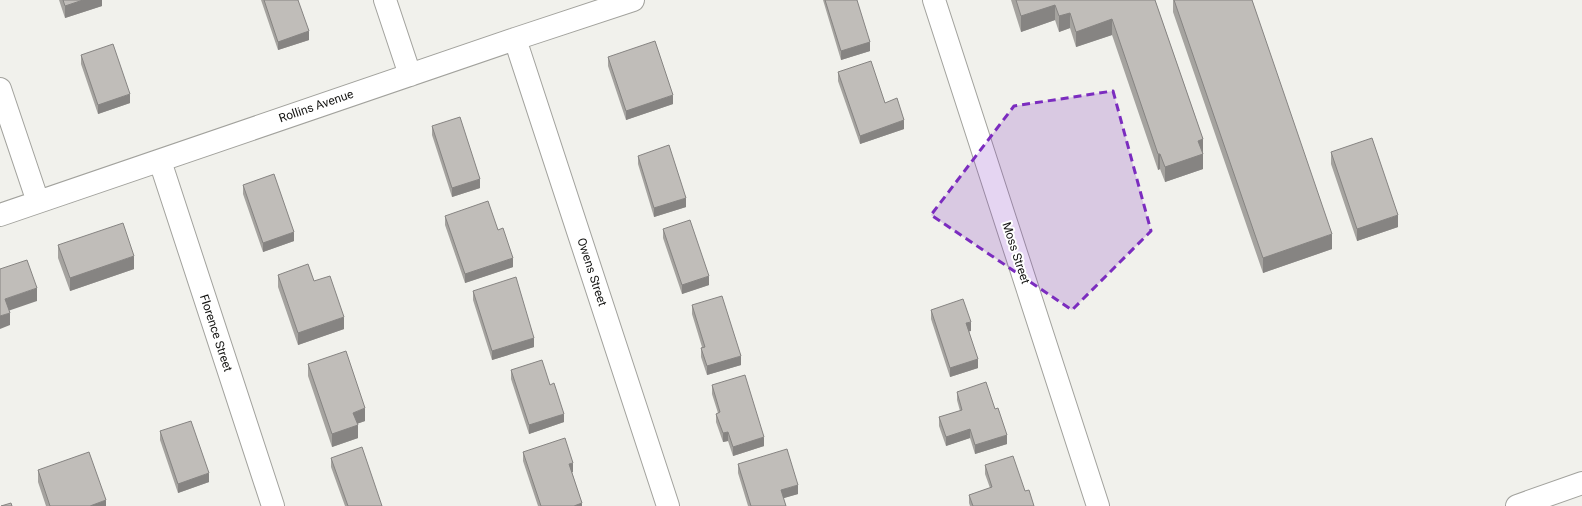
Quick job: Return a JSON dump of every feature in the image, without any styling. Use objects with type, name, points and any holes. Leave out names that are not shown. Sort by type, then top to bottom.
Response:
[{"type":"street","points":[[385,0],[410,75]]},
{"type":"street","name":"Rollins Avenue","points":[[0,215],[515,38],[633,0]]},
{"type":"street","name":"Moss Street","points":[[934,0],[1098,506]]},
{"type":"street","name":"Owens Street","points":[[515,38],[668,506]]},
{"type":"street","points":[[0,90],[38,202]]},
{"type":"street","name":"Florence Street","points":[[160,161],[272,506]]},
{"type":"street","points":[[1517,506],[1582,483]]},
{"type":"highlighted area","points":[[1113,91],[1151,231],[1072,310],[931,215],[1014,106]]},
{"type":"building","points":[[63,0],[83,0],[65,6]]},
{"type":"building","points":[[264,0],[298,0],[309,31],[278,42]]},
{"type":"building","points":[[825,0],[857,0],[870,42],[841,51]]},
{"type":"building","points":[[1016,0],[1155,0],[1203,139],[1198,141],[1203,154],[1165,167],[1160,154],[1158,154],[1112,19],[1076,32],[1070,13],[1059,16],[1055,5],[1021,16]]},
{"type":"building","points":[[1174,0],[1252,0],[1332,234],[1263,258]]},
{"type":"building","points":[[655,41],[673,95],[626,111],[608,57]]},
{"type":"building","points":[[113,44],[130,94],[98,105],[81,55]]},
{"type":"building","points":[[871,61],[885,103],[897,98],[904,120],[860,136],[838,72]]},
{"type":"building","points":[[460,117],[480,179],[452,188],[432,126]]},
{"type":"building","points":[[1372,138],[1398,215],[1357,229],[1331,152]]},
{"type":"building","points":[[669,145],[686,198],[654,208],[638,156]]},
{"type":"building","points":[[274,174],[294,232],[263,243],[243,185]]},
{"type":"building","points":[[488,201],[498,230],[503,228],[513,258],[465,274],[445,216]]},
{"type":"building","points":[[690,220],[709,276],[682,285],[663,229]]},
{"type":"building","points":[[123,223],[134,256],[70,278],[58,245]]},
{"type":"building","points":[[27,260],[37,288],[5,299],[10,313],[0,316],[0,269]]},
{"type":"building","points":[[308,264],[314,281],[330,276],[344,317],[298,333],[278,275]]},
{"type":"building","points":[[516,277],[534,338],[492,351],[473,291]]},
{"type":"building","points":[[722,296],[741,356],[707,366],[701,348],[705,347],[692,305]]},
{"type":"building","points":[[963,299],[971,322],[966,323],[978,359],[950,368],[931,310]]},
{"type":"building","points":[[346,351],[365,408],[353,413],[358,425],[332,434],[308,364]]},
{"type":"building","points":[[542,360],[550,385],[554,383],[564,414],[529,425],[511,370]]},
{"type":"building","points":[[745,375],[764,437],[733,447],[728,432],[723,433],[716,414],[720,412],[712,385]]},
{"type":"building","points":[[986,382],[995,409],[998,408],[1007,435],[975,445],[970,429],[946,437],[939,417],[962,410],[957,392]]},
{"type":"building","points":[[191,421],[209,473],[178,484],[160,431]]},
{"type":"building","points":[[565,438],[573,463],[569,464],[582,503],[574,506],[541,506],[523,452]]},
{"type":"building","points":[[362,447],[382,506],[348,506],[331,458]]},
{"type":"building","points":[[787,449],[798,485],[781,490],[786,506],[751,506],[738,464]]},
{"type":"building","points":[[89,452],[106,500],[90,506],[50,506],[38,470]]},
{"type":"building","points":[[1013,456],[1025,491],[1029,490],[1034,506],[973,506],[969,495],[992,487],[985,465]]},
{"type":"building","points":[[11,503],[12,506],[1,506]]}]
